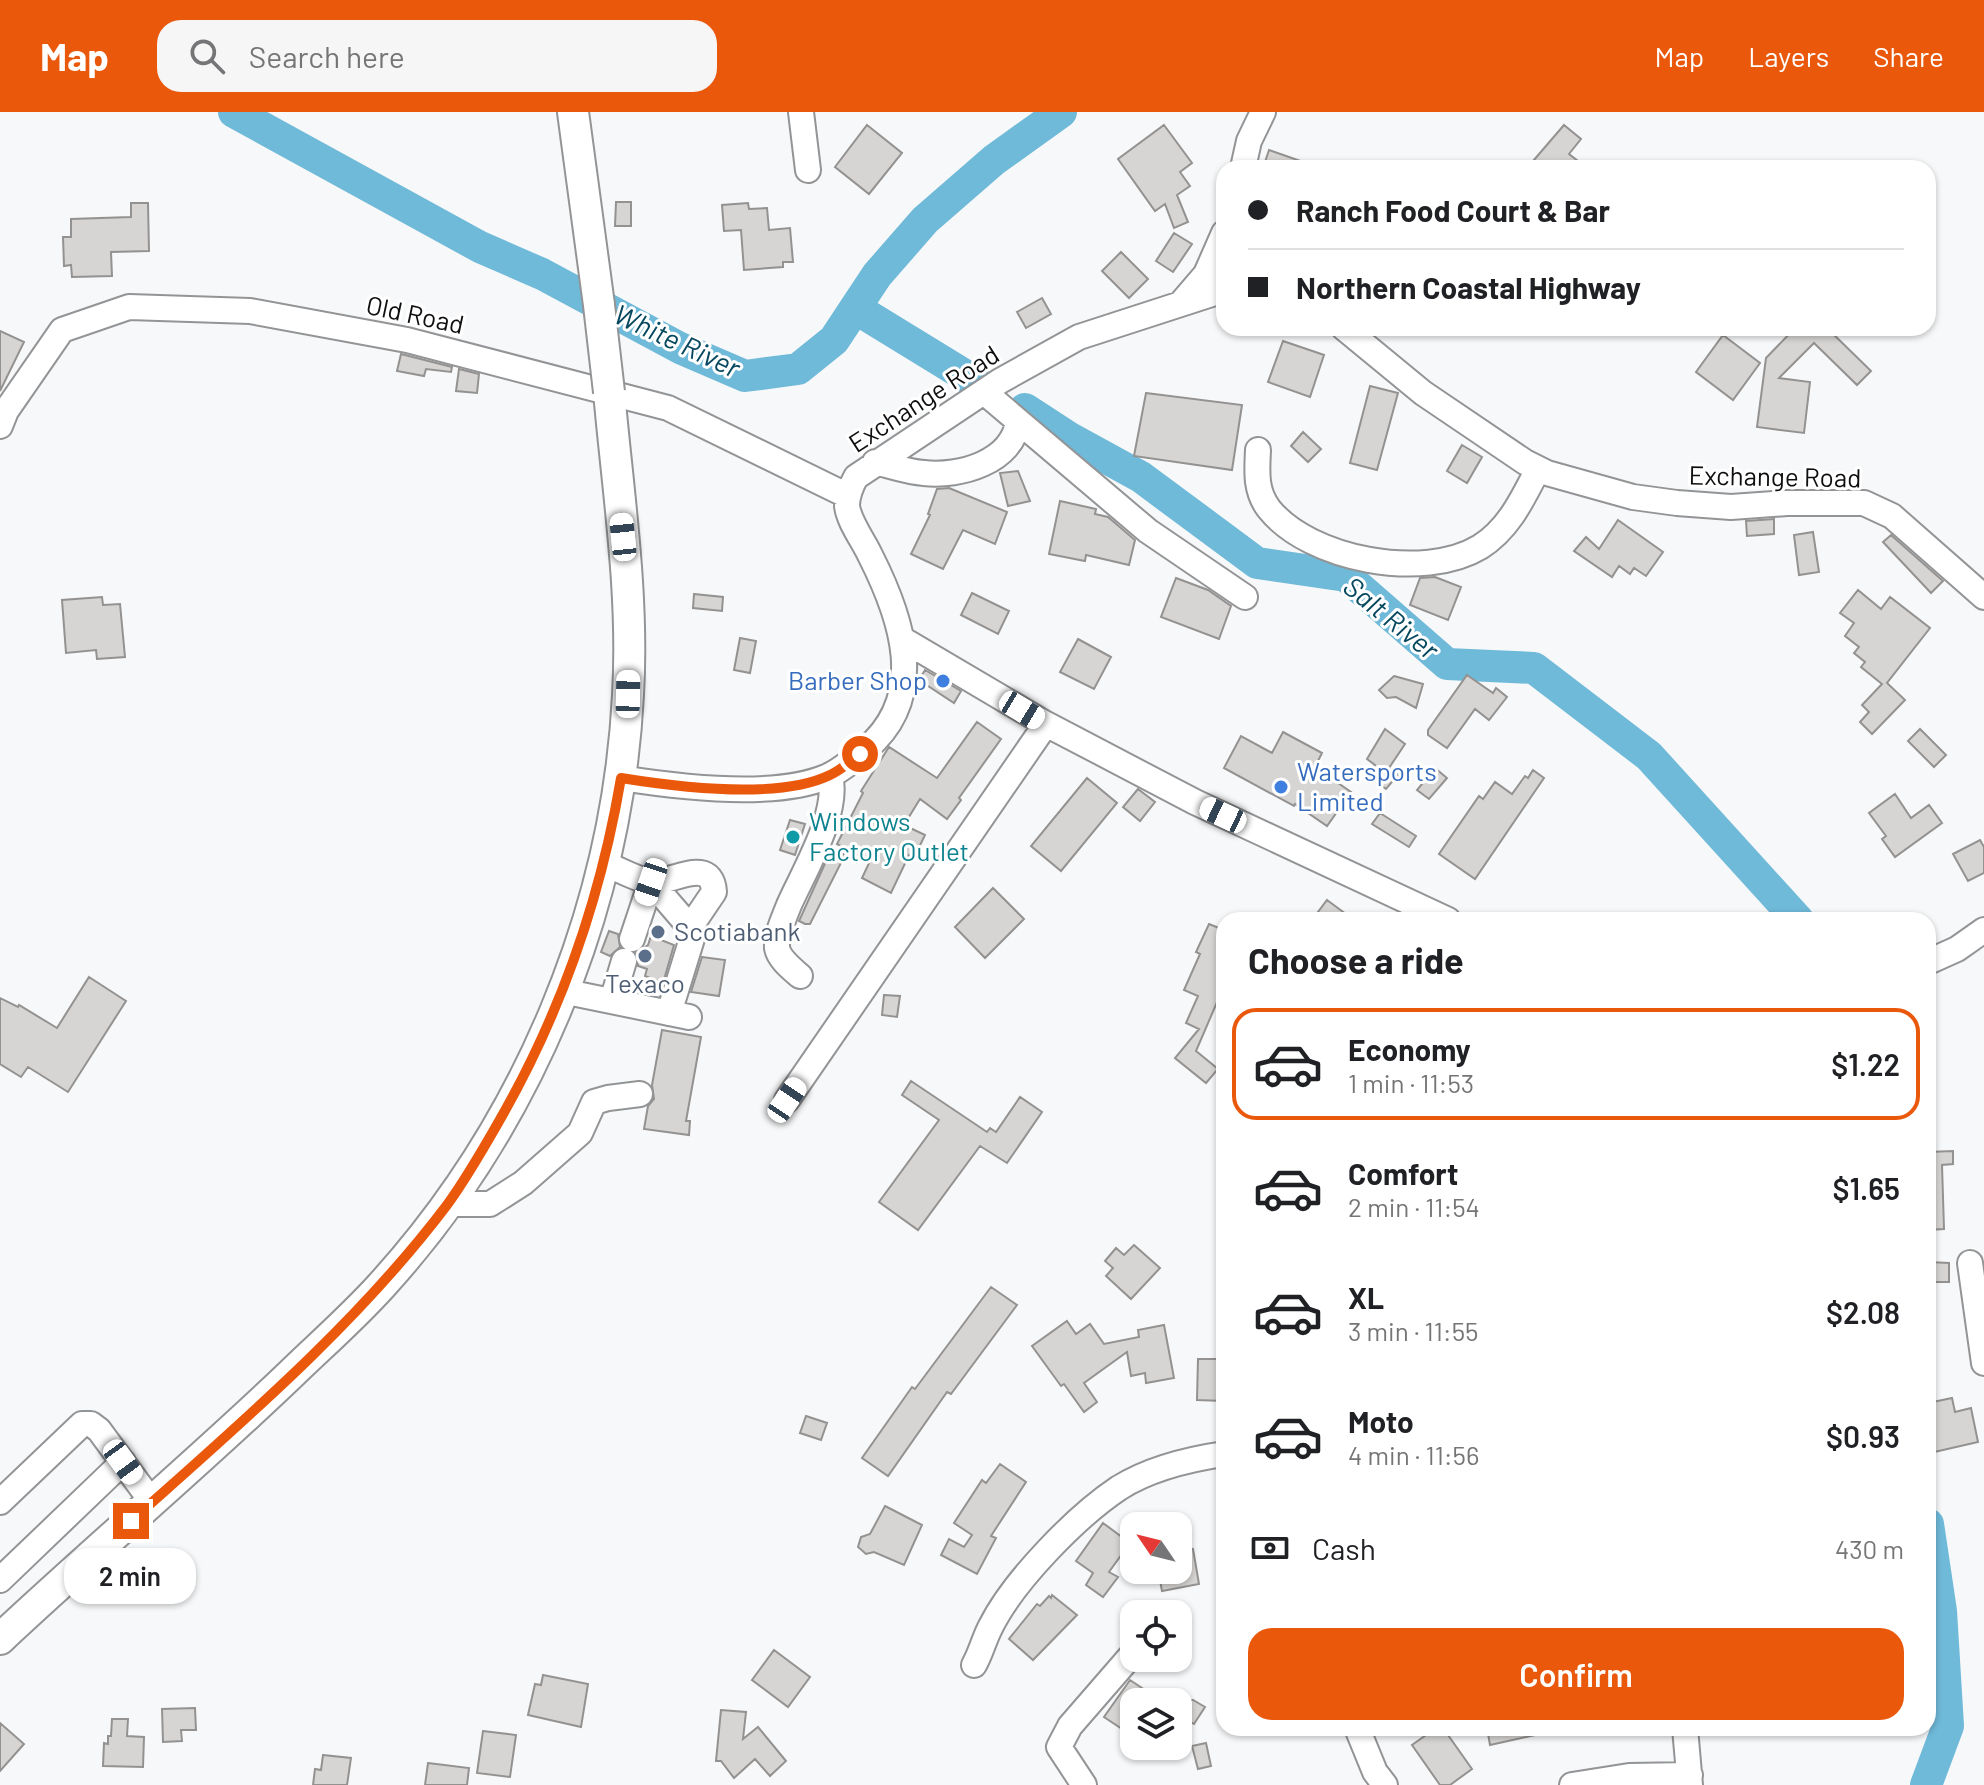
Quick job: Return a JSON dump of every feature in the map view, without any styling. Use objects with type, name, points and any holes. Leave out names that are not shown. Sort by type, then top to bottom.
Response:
[{"type":"main road","points":[[1,1633],[236,1427],[381,1285],[448,1204],[477,1160],[530,1066],[579,948],[605,864],[621,778],[628,694],[629,630],[626,564],[593,252],[573,112]]},
{"type":"street","points":[[801,112],[808,170]]},
{"type":"street","points":[[1245,160],[1249,141],[1263,112]]},
{"type":"street","points":[[1180,304],[1206,274],[1216,251]]},
{"type":"street","name":"Exchange Road","points":[[848,496],[856,477],[875,462],[1039,357],[1079,337],[1216,293]]},
{"type":"street","name":"Old Road","points":[[0,426],[6,411],[62,330],[129,307],[250,311],[407,340],[668,408],[848,496]]},
{"type":"street","name":"Exchange Road","points":[[1354,336],[1423,393],[1538,469],[1633,497],[1677,503],[1731,507],[1864,503],[1892,516],[1984,597]]},
{"type":"street","points":[[984,392],[1148,531],[1245,597]]},
{"type":"street","points":[[875,462],[925,474],[966,470],[1000,454],[1012,443],[1018,421]]},
{"type":"street","points":[[1258,450],[1257,485],[1268,508],[1291,529],[1354,558],[1387,563],[1444,560],[1479,548],[1503,529],[1538,469]]},
{"type":"street","points":[[621,778],[666,785],[754,789],[800,785],[830,776],[882,736],[900,699],[905,662],[902,639],[889,594],[849,513],[848,496]]},
{"type":"street","points":[[902,639],[1046,724],[1195,802],[1431,912]]},
{"type":"street","points":[[787,1100],[1046,724]]},
{"type":"street","points":[[800,976],[781,957],[777,944],[786,913],[830,810],[833,790],[830,776]]},
{"type":"street","points":[[562,991],[679,1015],[694,932],[651,882],[605,864]]},
{"type":"street","points":[[651,882],[688,872],[709,877],[714,892],[691,926]]},
{"type":"street","points":[[612,1001],[651,882]]},
{"type":"street","points":[[1936,958],[1957,949],[1984,930]]},
{"type":"street","points":[[448,1204],[490,1204],[523,1183],[563,1150],[580,1133],[594,1102],[640,1094]]},
{"type":"street","points":[[1970,1263],[1984,1363]]},
{"type":"street","points":[[0,1502],[82,1424],[91,1424],[99,1430],[152,1502]]},
{"type":"street","points":[[974,1665],[991,1626],[1018,1586],[1089,1511],[1121,1486],[1160,1469],[1216,1456]]},
{"type":"street","points":[[0,1580],[123,1462]]},
{"type":"street","points":[[1084,1785],[1059,1747],[1070,1726],[1120,1668]]},
{"type":"street","points":[[1360,1736],[1375,1772],[1385,1785]]},
{"type":"street","points":[[1572,1785],[1629,1776],[1690,1780],[1686,1736]]},
{"type":"building","points":[[867,125],[902,153],[869,194],[835,167]]},
{"type":"building","points":[[1164,125],[1192,163],[1180,172],[1190,186],[1177,195],[1188,222],[1174,228],[1165,204],[1155,211],[1118,159]]},
{"type":"building","points":[[1564,125],[1581,139],[1569,154],[1577,160],[1534,160]]},
{"type":"building","points":[[1269,150],[1298,160],[1266,160]]},
{"type":"building","points":[[616,202],[631,202],[631,226],[615,226]]},
{"type":"building","points":[[131,203],[148,203],[149,251],[111,252],[112,276],[72,277],[71,265],[64,266],[63,237],[71,237],[71,219],[131,217]]},
{"type":"building","points":[[748,203],[749,209],[767,208],[769,230],[790,228],[793,262],[783,262],[783,267],[744,270],[741,230],[724,231],[722,205]]},
{"type":"building","points":[[1174,233],[1192,244],[1173,272],[1156,261]]},
{"type":"building","points":[[1121,252],[1148,279],[1129,298],[1102,271]]},
{"type":"building","points":[[1042,298],[1051,314],[1026,328],[1017,312]]},
{"type":"building","points":[[0,331],[24,342],[0,391]]},
{"type":"building","points":[[1722,336],[1760,363],[1733,400],[1696,372]]},
{"type":"building","points":[[1787,336],[1835,336],[1871,371],[1857,385],[1814,343],[1779,378],[1810,382],[1804,433],[1757,427],[1766,358]]},
{"type":"building","points":[[1283,341],[1324,355],[1310,397],[1268,382]]},
{"type":"building","points":[[401,354],[452,367],[451,372],[426,369],[424,376],[397,371]]},
{"type":"building","points":[[459,369],[479,374],[477,393],[456,391]]},
{"type":"building","points":[[1370,386],[1398,393],[1377,470],[1350,463]]},
{"type":"building","points":[[1146,393],[1242,405],[1232,470],[1134,456]]},
{"type":"building","points":[[1303,432],[1321,449],[1308,462],[1291,446]]},
{"type":"building","points":[[1462,445],[1482,457],[1467,483],[1447,471]]},
{"type":"building","points":[[1018,471],[1030,501],[1008,506],[1000,473]]},
{"type":"building","points":[[949,488],[1007,512],[995,544],[963,530],[943,569],[911,554],[930,515],[937,489]]},
{"type":"building","points":[[1060,501],[1096,509],[1095,514],[1108,517],[1135,540],[1129,565],[1086,555],[1085,561],[1049,554]]},
{"type":"building","points":[[1774,519],[1774,534],[1747,536],[1746,521]]},
{"type":"building","points":[[1618,520],[1663,552],[1646,576],[1634,568],[1630,574],[1619,566],[1612,577],[1574,551],[1586,537],[1599,549]]},
{"type":"building","points":[[1813,532],[1819,572],[1799,575],[1794,535]]},
{"type":"building","points":[[1891,535],[1943,581],[1931,593],[1883,542]]},
{"type":"building","points":[[1435,577],[1461,587],[1448,620],[1410,605],[1420,578]]},
{"type":"building","points":[[1176,578],[1208,590],[1231,606],[1219,639],[1161,617]]},
{"type":"building","points":[[1858,590],[1881,609],[1890,597],[1930,628],[1887,683],[1905,700],[1872,734],[1860,722],[1869,712],[1862,705],[1882,684],[1861,667],[1865,662],[1854,653],[1859,647],[1845,636],[1854,623],[1840,613]]},
{"type":"building","points":[[972,593],[1009,611],[998,634],[961,615]]},
{"type":"building","points":[[694,594],[723,597],[722,611],[693,608]]},
{"type":"building","points":[[102,597],[103,605],[120,604],[125,657],[97,659],[96,650],[66,653],[62,600]]},
{"type":"building","points":[[740,638],[756,641],[750,673],[734,670]]},
{"type":"building","points":[[1078,639],[1111,657],[1094,689],[1060,672]]},
{"type":"building","points":[[925,670],[961,691],[954,703],[919,680]]},
{"type":"building","points":[[1467,675],[1493,693],[1496,688],[1507,697],[1489,720],[1475,709],[1447,748],[1428,735],[1428,730]]},
{"type":"building","points":[[1394,676],[1423,684],[1416,708],[1396,697],[1387,698],[1379,690]]},
{"type":"building","points":[[977,722],[1001,739],[947,819],[920,799],[904,825],[925,835],[914,858],[909,855],[891,893],[862,878],[870,861],[837,844],[863,793],[861,791],[889,747],[937,778]]},
{"type":"building","points":[[1385,729],[1405,744],[1389,768],[1398,775],[1386,789],[1366,774],[1375,765],[1367,759]]},
{"type":"building","points":[[1920,729],[1946,755],[1934,767],[1908,741]]},
{"type":"building","name":"Watersports Limited","points":[[1283,732],[1322,753],[1315,767],[1351,792],[1327,826],[1295,804],[1224,768],[1241,736],[1272,753]]},
{"type":"building","points":[[1435,768],[1447,778],[1429,799],[1417,790]]},
{"type":"building","points":[[1533,770],[1544,778],[1475,879],[1439,854],[1479,796],[1483,799],[1495,782],[1512,794]]},
{"type":"building","points":[[1087,778],[1117,803],[1061,871],[1031,846]]},
{"type":"building","points":[[1138,789],[1155,802],[1140,821],[1123,807]]},
{"type":"building","points":[[1895,794],[1911,818],[1929,805],[1942,823],[1895,857],[1882,839],[1886,836],[1869,813]]},
{"type":"building","points":[[1380,813],[1416,836],[1409,847],[1372,824]]},
{"type":"building","name":"Windows Factory Outlet","points":[[790,820],[805,824],[795,855],[780,850]]},
{"type":"building","points":[[1980,840],[1984,847],[1984,873],[1968,881],[1953,854]]},
{"type":"building","points":[[832,848],[845,855],[810,924],[805,924],[799,921]]},
{"type":"building","points":[[993,888],[1024,919],[985,958],[955,927]]},
{"type":"building","points":[[1327,900],[1343,912],[1318,912]]},
{"type":"building","points":[[1209,924],[1216,927],[1216,1005],[1196,1051],[1216,1067],[1206,1083],[1175,1058],[1199,1029],[1186,1023],[1198,996],[1184,990],[1200,954],[1196,952]]},
{"type":"building","points":[[609,931],[618,934],[620,947],[610,956],[601,952]]},
{"type":"building","points":[[651,936],[674,945],[663,983],[645,976],[647,969],[638,966],[636,953],[648,945]]},
{"type":"building","points":[[702,957],[725,960],[719,996],[691,992]]},
{"type":"building","points":[[89,977],[126,1001],[68,1092],[28,1067],[21,1077],[0,1064],[0,998],[19,1005],[57,1028]]},
{"type":"building","points":[[884,995],[900,996],[897,1017],[882,1015]]},
{"type":"building","points":[[662,1030],[701,1037],[686,1121],[690,1121],[689,1135],[644,1129],[648,1106],[654,1099],[652,1085]]},
{"type":"building","points":[[911,1081],[987,1132],[990,1128],[996,1132],[1020,1097],[1042,1112],[1007,1163],[980,1146],[918,1230],[879,1202],[939,1120],[902,1095]]},
{"type":"building","points":[[1953,1151],[1953,1164],[1942,1165],[1944,1229],[1936,1230],[1936,1152]]},
{"type":"building","points":[[1134,1245],[1160,1268],[1131,1299],[1106,1276],[1113,1268],[1105,1261],[1116,1248],[1124,1255]]},
{"type":"building","points":[[1936,1262],[1949,1263],[1949,1282],[1936,1282]]},
{"type":"building","points":[[991,1287],[1017,1305],[951,1394],[947,1392],[888,1476],[862,1458],[912,1387],[915,1389]]},
{"type":"building","points":[[1067,1321],[1076,1334],[1090,1324],[1104,1344],[1139,1337],[1138,1330],[1164,1325],[1174,1378],[1146,1383],[1145,1373],[1131,1376],[1127,1352],[1084,1383],[1097,1402],[1084,1412],[1032,1346]]},
{"type":"building","points":[[1198,1359],[1216,1359],[1216,1401],[1197,1400]]},
{"type":"building","points":[[1952,1398],[1955,1412],[1971,1408],[1978,1442],[1936,1452],[1936,1401]]},
{"type":"building","points":[[806,1416],[827,1423],[821,1440],[800,1433]]},
{"type":"building","points":[[1000,1464],[1026,1482],[991,1536],[996,1538],[977,1574],[941,1555],[949,1539],[964,1547],[972,1535],[954,1523],[982,1480],[986,1483]]},
{"type":"building","points":[[885,1506],[922,1525],[904,1565],[874,1552],[866,1554],[858,1547],[861,1537],[870,1534]]},
{"type":"building","points":[[1103,1523],[1120,1536],[1120,1557],[1109,1572],[1118,1577],[1103,1597],[1086,1585],[1093,1573],[1076,1561]]},
{"type":"building","points":[[1192,1549],[1199,1584],[1162,1591],[1161,1584],[1192,1584]]},
{"type":"building","points":[[1052,1595],[1077,1615],[1033,1660],[1009,1639],[1037,1604],[1040,1606]]},
{"type":"building","points":[[774,1650],[810,1677],[788,1707],[752,1680]]},
{"type":"building","points":[[543,1675],[588,1684],[581,1727],[528,1715],[535,1684],[541,1685]]},
{"type":"building","points":[[1130,1680],[1142,1688],[1124,1688]]},
{"type":"building","points":[[1120,1694],[1120,1728],[1104,1717]]},
{"type":"building","points":[[1192,1700],[1205,1707],[1192,1723]]},
{"type":"building","points":[[195,1708],[196,1730],[181,1730],[182,1741],[163,1742],[162,1709]]},
{"type":"building","points":[[721,1710],[746,1712],[743,1739],[758,1727],[786,1761],[770,1776],[755,1759],[734,1778],[721,1761],[716,1761]]},
{"type":"building","points":[[112,1719],[128,1719],[127,1736],[144,1737],[143,1767],[103,1766],[104,1743],[108,1744],[108,1736],[111,1736]]},
{"type":"building","points":[[0,1723],[24,1744],[0,1771]]},
{"type":"building","points":[[483,1731],[516,1735],[510,1777],[477,1773]]},
{"type":"building","points":[[1425,1736],[1449,1736],[1472,1769],[1450,1785],[1440,1785],[1412,1745]]},
{"type":"building","points":[[1488,1736],[1531,1736],[1490,1745]]},
{"type":"building","points":[[1206,1743],[1211,1766],[1198,1769],[1192,1746]]},
{"type":"building","points":[[323,1755],[351,1758],[347,1785],[313,1785],[315,1769],[321,1770]]},
{"type":"building","points":[[428,1763],[469,1768],[467,1785],[425,1785]]},
{"type":"waterway","name":"White River","points":[[234,112],[480,247],[542,274],[680,348],[745,376],[798,369],[834,340],[877,275],[925,220],[994,160],[1061,112]]},
{"type":"waterway","name":"Salt River","points":[[855,308],[979,384]]},
{"type":"waterway","name":"Salt River","points":[[1025,409],[1068,437],[1141,477],[1257,563],[1346,576],[1447,664],[1534,668],[1649,756],[1791,912]]},
{"type":"waterway","name":"Salt River","points":[[1926,1785],[1948,1726],[1936,1578]]},
{"type":"place","name":"Barber Shop","points":[[943,681]]},
{"type":"place","name":"Watersports Limited","points":[[1281,787]]},
{"type":"place","name":"Windows Factory Outlet","points":[[793,837]]},
{"type":"place","name":"Scotiabank","points":[[658,932]]},
{"type":"place","name":"Texaco","points":[[645,956]]},
{"type":"route","points":[[131,1521],[236,1427],[381,1285],[448,1204],[477,1160],[530,1066],[553,1015],[602,877],[621,778],[666,785],[754,789],[800,785],[830,776],[860,754]]}]
